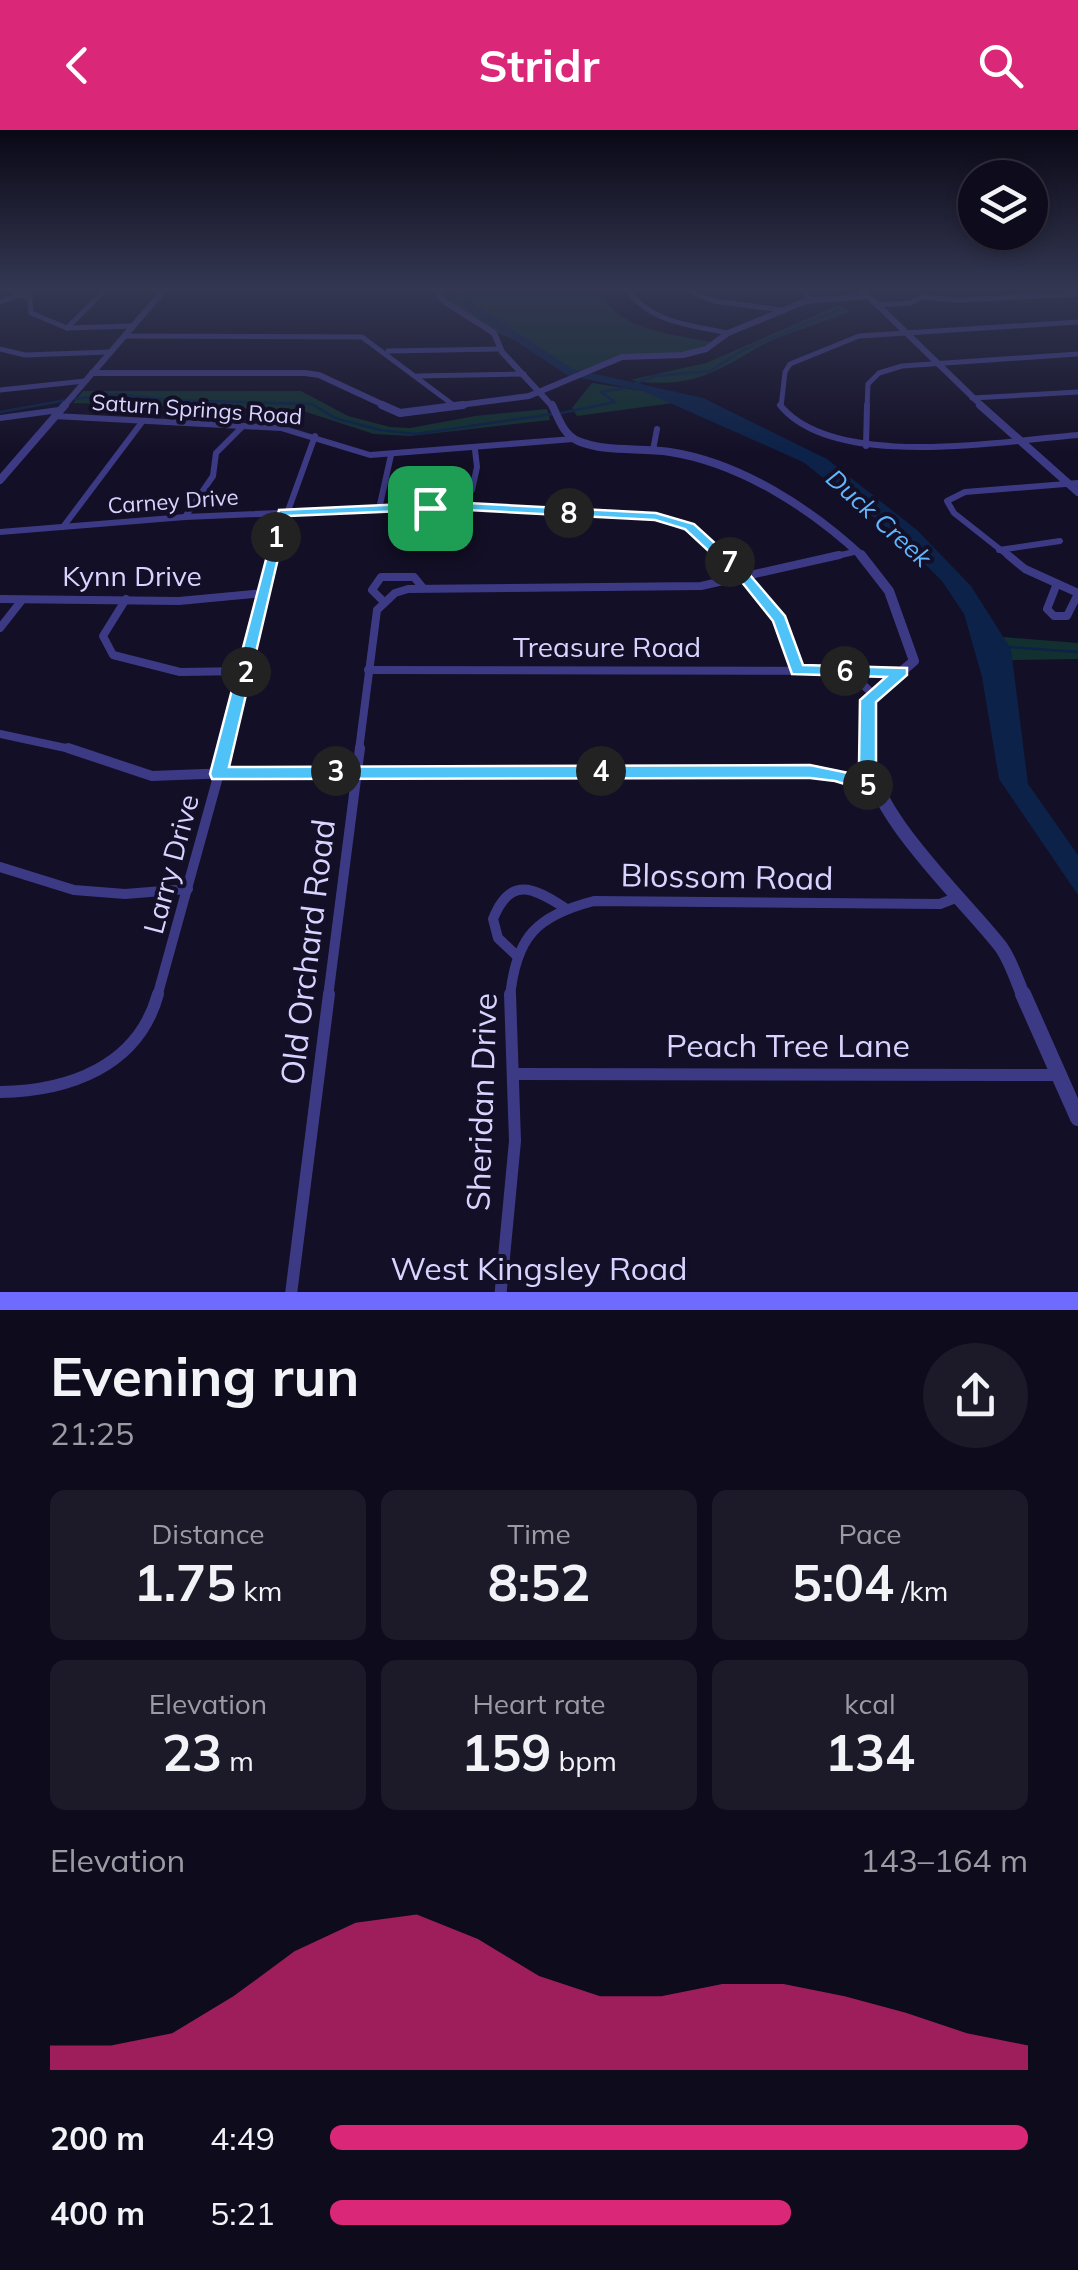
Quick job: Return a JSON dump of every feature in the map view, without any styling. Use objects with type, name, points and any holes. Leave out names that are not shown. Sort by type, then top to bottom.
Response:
[{"type":"main road","name":"West Kingsley Road","points":[[0,1302],[85,1306],[1078,1303]]},
{"type":"street","points":[[0,480],[117,343]]},
{"type":"street","points":[[372,343],[452,404]]},
{"type":"street","points":[[498,343],[542,392],[573,439],[597,448],[653,450],[694,457],[749,478],[796,506],[883,580],[914,661],[868,700],[868,766],[877,788],[911,842],[1004,951],[1078,1118]]},
{"type":"street","points":[[92,373],[306,373],[319,375],[400,413],[542,392],[622,357],[695,352],[716,343]]},
{"type":"street","points":[[833,343],[796,359],[785,372],[780,406],[785,415],[844,441],[866,446],[1078,434]]},
{"type":"street","points":[[913,343],[1078,492]]},
{"type":"street","points":[[0,349],[24,355],[109,352]]},
{"type":"street","points":[[385,351],[500,349]]},
{"type":"street","points":[[866,446],[868,384],[887,370],[933,363],[1078,354]]},
{"type":"street","points":[[417,376],[524,374]]},
{"type":"street","points":[[0,390],[85,381]]},
{"type":"street","points":[[972,398],[1078,392]]},
{"type":"street","name":"Saturn Springs Road","points":[[0,418],[59,410],[142,422],[282,428],[315,436],[352,452],[390,455],[573,439]]},
{"type":"street","points":[[63,527],[142,422]]},
{"type":"street","points":[[184,517],[212,476],[216,453],[243,426]]},
{"type":"street","points":[[653,450],[657,429]]},
{"type":"street","name":"Larry Drive","points":[[0,1092],[39,1093],[92,1078],[125,1052],[154,1009],[246,671],[283,512],[315,436]]},
{"type":"street","points":[[449,506],[472,490],[477,468],[475,450]]},
{"type":"street","points":[[379,509],[390,455]]},
{"type":"street","points":[[1056,586],[1047,609],[1054,616],[1067,616],[1078,594],[1056,586],[999,550],[949,508],[947,501],[965,492],[1078,483]]},
{"type":"street","name":"Carney Drive","points":[[0,532],[184,517],[449,506],[656,516],[675,520],[704,535],[746,578]]},
{"type":"street","points":[[999,550],[1060,540]]},
{"type":"street","name":"Old Orchard Road","points":[[290,1305],[377,610],[395,594],[423,588],[667,588],[746,578],[854,552]]},
{"type":"street","name":"Old Orchard Road","points":[[384,602],[372,590],[381,577],[414,577],[423,588]]},
{"type":"street","points":[[746,578],[780,620],[798,670]]},
{"type":"street","name":"Kynn Drive","points":[[0,600],[180,601],[264,593]]},
{"type":"street","points":[[0,628],[22,600]]},
{"type":"street","points":[[126,600],[104,636],[107,649],[113,654],[180,672],[246,671]]},
{"type":"street","name":"Treasure Road","points":[[368,670],[902,672]]},
{"type":"street","points":[[846,671],[862,680],[873,694]]},
{"type":"street","points":[[0,734],[53,743],[152,776],[810,772],[835,774],[877,788]]},
{"type":"street","points":[[0,866],[74,890],[124,894],[188,889]]},
{"type":"street","points":[[520,888],[539,889],[565,908],[530,933],[517,956],[498,938],[493,918],[505,896],[520,888]]},
{"type":"street","name":"Blossom Road","points":[[565,908],[594,901],[940,904],[958,897]]},
{"type":"street","name":"Sheridan Drive","points":[[499,1306],[515,1141],[510,1000],[517,956]]},
{"type":"street","name":"Peach Tree Lane","points":[[515,1074],[1060,1076]]},
{"type":"green space","points":[[521,343],[709,343],[692,352],[629,355],[569,376]]},
{"type":"green space","points":[[752,343],[765,343],[696,378],[666,383],[630,380],[706,363]]},
{"type":"green space","points":[[592,383],[643,391],[673,403],[577,416],[572,408]]},
{"type":"green space","points":[[83,391],[301,391],[348,416],[390,427],[410,428],[547,409],[550,420],[411,436],[374,434],[300,410],[73,403]]},
{"type":"green space","points":[[1003,637],[1078,643],[1078,659],[1012,660]]},
{"type":"water","name":"Duck Creek","points":[[519,343],[533,343],[573,369],[703,398],[827,459],[917,530],[971,586],[1011,649],[1028,784],[1078,855],[1078,895],[999,779],[982,677],[964,614],[942,581],[895,534],[803,462],[643,391],[567,375]]},
{"type":"waterway","points":[[636,383],[655,376],[710,371],[759,343]]},
{"type":"waterway","points":[[561,413],[615,402],[601,392],[625,388]]},
{"type":"waterway","points":[[75,399],[118,394],[168,400],[312,404],[335,418],[380,430],[416,434],[553,414]]},
{"type":"waterway","points":[[0,412],[67,400]]},
{"type":"waterway","points":[[1010,647],[1078,652]]},
{"type":"route","points":[[430,508],[656,516],[675,520],[704,535],[780,620],[798,670],[902,672],[892,676],[868,700],[868,766],[877,788],[835,774],[810,772],[218,774],[283,512],[430,508]]}]
